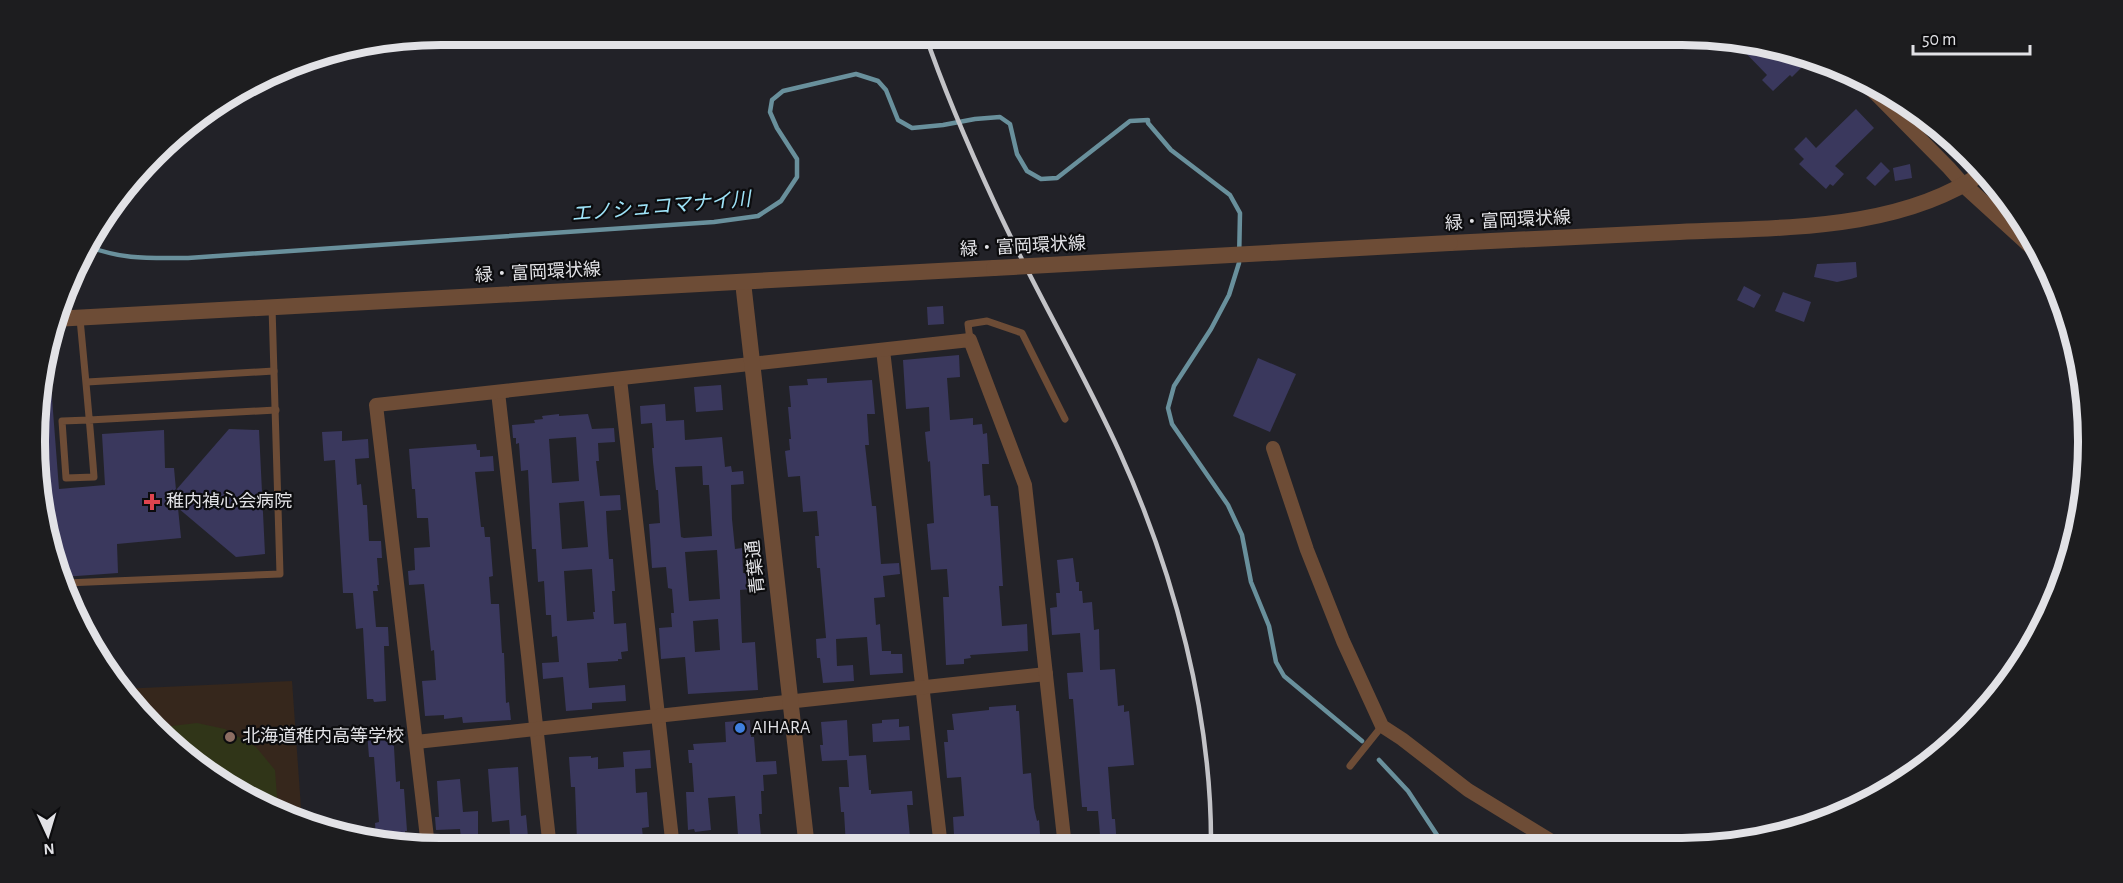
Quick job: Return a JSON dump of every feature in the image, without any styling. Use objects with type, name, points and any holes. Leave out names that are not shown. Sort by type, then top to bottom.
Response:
[{"type":"street","points":[[1898,109],[1964,185],[2023,239]]},
{"type":"street","name":"緑・富岡環状線","points":[[65,318],[1846,222],[1918,205],[1964,185],[1977,177]]},
{"type":"street","name":"青葉通","points":[[743,282],[806,838]]},
{"type":"street","points":[[427,837],[376,405],[970,340],[1025,485],[1064,838]]},
{"type":"street","points":[[883,350],[940,838]]},
{"type":"street","points":[[620,379],[672,838]]},
{"type":"street","points":[[498,393],[549,838]]},
{"type":"street","points":[[1273,448],[1307,550],[1343,641],[1382,726],[1468,790],[1547,838]]},
{"type":"street","points":[[416,742],[537,731],[1046,674]]},
{"type":"lane","points":[[71,583],[280,574],[272,307]]},
{"type":"lane","points":[[80,317],[87,382],[89,420],[94,477],[66,478],[62,422],[89,420],[276,410]]},
{"type":"lane","points":[[970,340],[968,324],[987,321],[1022,333],[1065,419]]},
{"type":"lane","points":[[87,382],[274,370]]},
{"type":"lane","points":[[1350,766],[1382,726]]},
{"type":"shaded area","name":"北海道稚内高等学校","points":[[292,681],[301,812],[243,785],[200,756],[161,722],[131,688]]},
{"type":"green space","points":[[197,723],[225,729],[256,747],[275,770],[277,802],[221,771],[166,727]]},
{"type":"building","points":[[1743,50],[1804,65],[1773,91],[1762,80],[1767,75]]},
{"type":"building","points":[[1856,109],[1874,128],[1835,166],[1844,174],[1833,186],[1830,184],[1826,189],[1799,164],[1804,159],[1794,149],[1806,137],[1816,148]]},
{"type":"building","points":[[1881,162],[1890,171],[1875,186],[1866,178]]},
{"type":"building","points":[[1910,164],[1912,178],[1895,181],[1893,168]]},
{"type":"building","points":[[1856,262],[1857,277],[1837,282],[1814,277],[1817,264]]},
{"type":"building","points":[[1744,286],[1761,295],[1754,308],[1737,300]]},
{"type":"building","points":[[1783,292],[1811,302],[1804,322],[1775,311]]},
{"type":"building","points":[[943,306],[944,324],[928,325],[927,307]]},
{"type":"building","points":[[959,355],[960,377],[947,378],[950,420],[973,418],[973,425],[982,424],[983,434],[987,433],[989,464],[982,464],[984,496],[990,495],[991,506],[998,506],[1003,586],[999,586],[1002,626],[1027,624],[1028,651],[970,655],[971,658],[964,659],[964,664],[946,665],[943,597],[949,597],[947,569],[931,570],[927,524],[934,523],[930,461],[928,462],[925,432],[930,431],[929,407],[906,409],[903,360]]},
{"type":"building","points":[[1258,358],[1296,374],[1270,432],[1233,416]]},
{"type":"building","points":[[827,378],[827,383],[872,380],[875,414],[867,414],[869,445],[865,445],[872,506],[876,506],[881,564],[899,563],[900,574],[883,576],[885,597],[874,598],[876,625],[880,624],[882,651],[902,654],[903,673],[870,675],[867,637],[836,639],[837,666],[853,665],[854,681],[823,683],[820,658],[817,658],[816,639],[826,638],[820,568],[817,568],[815,536],[819,536],[817,511],[803,512],[800,476],[788,477],[785,451],[790,450],[789,439],[791,439],[789,386],[808,385],[807,379]]},
{"type":"building","name":"稚内禎心会病院","points":[[49,385],[51,385],[59,489],[105,485],[102,434],[164,430],[165,468],[174,468],[176,490],[229,429],[259,430],[265,554],[236,557],[178,508],[181,538],[117,544],[118,573],[69,577],[66,569],[48,493],[45,442]]},
{"type":"building","points":[[721,385],[723,410],[696,412],[694,387]]},
{"type":"building","points":[[665,404],[666,421],[684,420],[685,440],[722,437],[725,467],[731,466],[732,472],[743,471],[744,484],[731,485],[732,519],[735,549],[742,548],[743,573],[750,573],[751,589],[740,590],[742,643],[755,642],[758,690],[688,694],[685,657],[661,659],[659,628],[672,627],[671,613],[674,613],[672,589],[668,588],[666,567],[652,568],[649,524],[660,523],[658,490],[656,490],[653,462],[652,423],[641,424],[640,406]],"holes":[[[702,466],[703,485],[709,485],[712,536],[684,538],[681,537],[675,467]],[[717,550],[720,599],[689,601],[685,552]],[[718,619],[720,650],[695,652],[693,621]]]},
{"type":"building","points":[[588,414],[592,429],[614,428],[615,442],[598,443],[599,461],[596,461],[600,496],[620,495],[621,510],[606,511],[609,559],[613,559],[614,624],[626,623],[628,651],[621,652],[622,659],[618,661],[587,663],[589,688],[625,685],[626,701],[592,703],[592,709],[566,711],[563,677],[543,679],[542,663],[559,662],[557,636],[552,637],[551,615],[546,615],[544,581],[538,582],[536,549],[532,549],[528,470],[521,471],[519,443],[516,444],[516,438],[513,438],[512,425],[535,423],[534,420],[543,419],[542,416]],"holes":[[[576,437],[579,481],[552,483],[549,439]],[[584,501],[588,547],[562,549],[559,503]],[[592,569],[594,619],[567,621],[564,571]]]},
{"type":"building","points":[[342,431],[342,441],[368,439],[369,458],[355,459],[357,485],[361,484],[363,505],[367,505],[369,541],[381,541],[382,558],[377,558],[379,585],[377,585],[378,591],[373,591],[376,627],[388,627],[389,646],[384,646],[386,701],[374,702],[373,699],[367,699],[363,628],[356,629],[353,593],[343,593],[335,460],[324,461],[322,432]]},
{"type":"building","points":[[476,444],[477,450],[480,450],[480,457],[493,456],[494,471],[475,472],[481,527],[484,527],[485,537],[490,537],[493,576],[489,577],[491,604],[499,604],[506,703],[509,702],[511,720],[463,723],[462,717],[444,719],[444,715],[425,716],[422,681],[436,680],[434,650],[431,651],[424,584],[409,585],[408,571],[415,570],[414,548],[430,547],[428,518],[417,518],[409,449]]},
{"type":"building","points":[[1073,558],[1076,582],[1079,582],[1079,591],[1082,591],[1083,603],[1092,602],[1094,630],[1099,629],[1100,670],[1115,669],[1118,706],[1124,705],[1124,712],[1129,711],[1134,765],[1108,767],[1112,819],[1115,819],[1116,838],[1100,838],[1098,811],[1087,811],[1087,807],[1082,807],[1073,699],[1069,699],[1067,673],[1083,672],[1080,633],[1052,635],[1050,608],[1057,607],[1056,593],[1060,593],[1057,560]]},
{"type":"building","points":[[1016,705],[1016,711],[1019,711],[1023,774],[1031,773],[1034,808],[1037,821],[1039,820],[1040,838],[969,838],[969,834],[954,835],[953,817],[964,816],[961,777],[947,778],[944,742],[948,742],[947,730],[954,730],[952,714],[989,710],[989,707]]},
{"type":"building","points":[[899,719],[899,727],[909,726],[910,740],[873,742],[872,724],[882,723],[882,720]]},
{"type":"building","points":[[750,720],[756,762],[776,761],[777,774],[763,775],[762,814],[759,814],[761,838],[738,838],[735,796],[708,798],[711,830],[695,832],[694,829],[688,830],[686,792],[694,792],[692,763],[689,763],[688,750],[694,750],[693,744],[726,742],[725,722]]},
{"type":"building","points":[[847,720],[849,756],[866,755],[871,794],[912,791],[913,805],[907,805],[910,837],[846,838],[839,787],[849,787],[847,760],[822,761],[821,722]]},
{"type":"building","points":[[393,730],[396,782],[400,781],[400,789],[404,789],[407,831],[405,831],[405,836],[376,832],[375,823],[379,822],[374,757],[369,757],[367,732]]},
{"type":"building","points":[[650,750],[651,768],[635,769],[636,793],[647,792],[649,827],[642,828],[643,838],[577,838],[575,787],[571,787],[569,757],[598,757],[598,769],[624,767],[623,752]]},
{"type":"building","points":[[518,767],[521,816],[526,815],[528,838],[510,838],[509,820],[492,822],[488,769]]},
{"type":"building","points":[[460,779],[463,812],[478,811],[478,838],[461,838],[460,829],[436,830],[435,817],[439,817],[437,781]]},
{"type":"waterway","name":"エノシュコマナイ川","points":[[95,249],[125,256],[188,258],[714,222],[758,216],[781,201],[797,177],[797,159],[777,128],[770,112],[772,100],[783,91],[856,74],[878,81],[886,90],[898,120],[912,128],[1000,117],[1010,124],[1017,154],[1027,171],[1041,179],[1057,178],[1130,121],[1148,120],[1148,123],[1171,150],[1230,195],[1240,213],[1239,263],[1229,295],[1211,329],[1174,386],[1168,408],[1172,424],[1228,505],[1242,535],[1251,582],[1269,626],[1276,662],[1284,676],[1362,741]]},
{"type":"waterway","name":"エノシュコマナイ川","points":[[1379,760],[1408,791],[1439,838]]},
{"type":"railway","points":[[929,45],[949,100],[986,185],[1120,453],[1157,546],[1173,595],[1197,695],[1210,796],[1211,838]]},
{"type":"place","name":"稚内禎心会病院","points":[[152,502]]},
{"type":"place","name":"AIHARA","points":[[740,728]]},
{"type":"place","name":"北海道稚内高等学校","points":[[230,737]]}]
